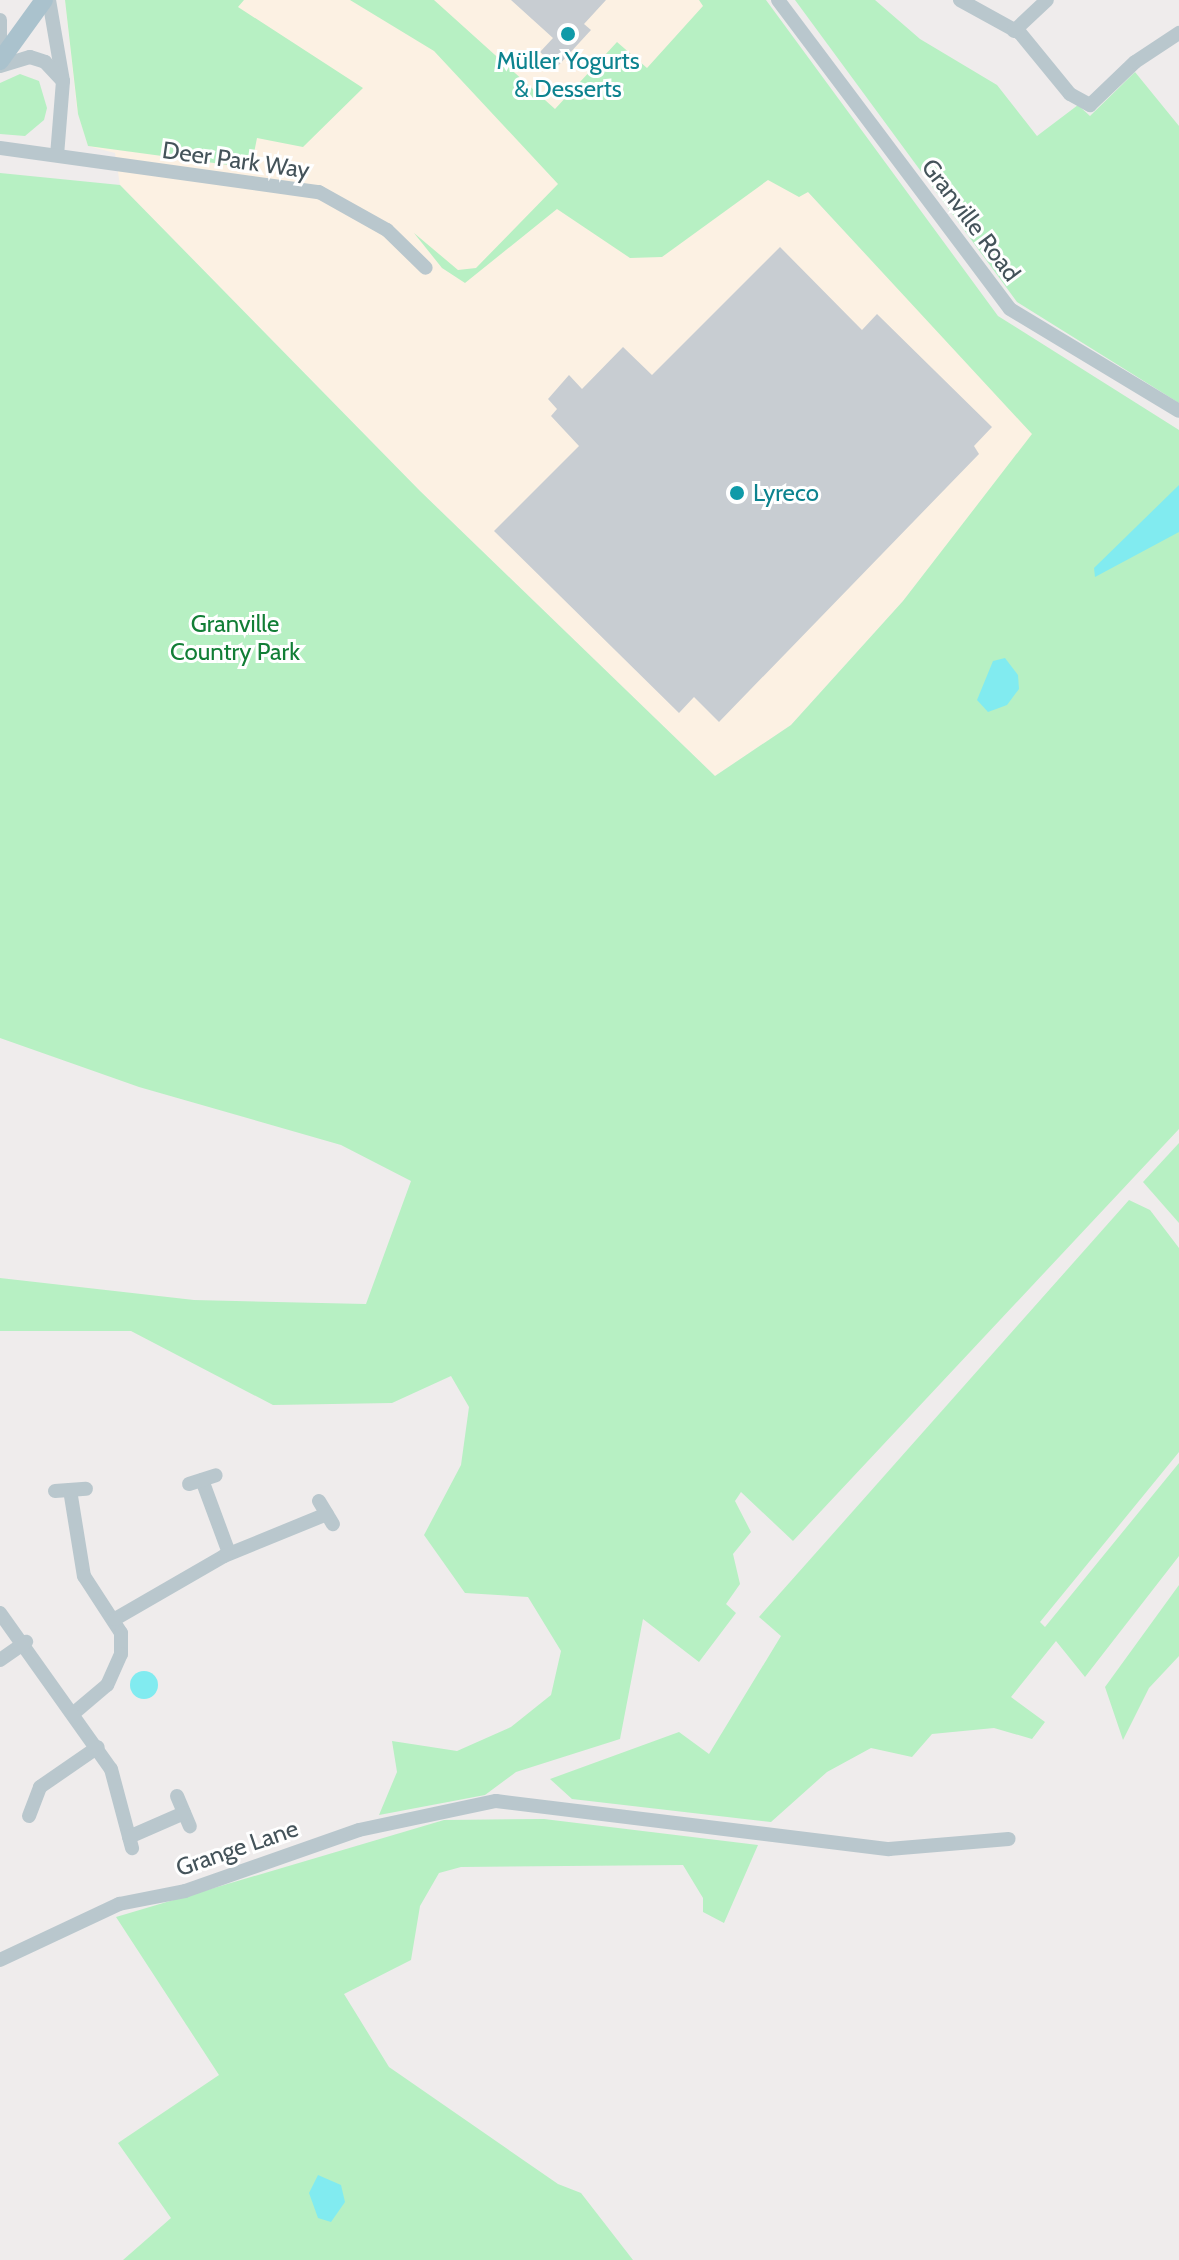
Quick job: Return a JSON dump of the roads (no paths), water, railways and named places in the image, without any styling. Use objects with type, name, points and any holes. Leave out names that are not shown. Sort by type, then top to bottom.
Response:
[{"type":"main road","points":[[0,44],[33,0]]},
{"type":"main road","points":[[0,63],[47,0]]},
{"type":"street","points":[[47,0],[63,81],[57,155]]},
{"type":"street","name":"Granville Road","points":[[778,0],[1010,309],[1179,411]]},
{"type":"street","points":[[960,0],[1034,46],[1070,94],[1090,105],[1135,62],[1179,33]]},
{"type":"street","points":[[1014,31],[1047,0]]},
{"type":"street","points":[[0,20],[0,44]]},
{"type":"street","points":[[0,63],[30,57],[45,62],[63,81]]},
{"type":"street","name":"Deer Park Way","points":[[0,148],[319,192],[387,230],[426,268]]},
{"type":"street","points":[[202,1479],[229,1553]]},
{"type":"street","points":[[70,1490],[84,1576],[115,1619],[121,1654],[98,1696],[75,1712]]},
{"type":"street","points":[[115,1619],[229,1553],[326,1513]]},
{"type":"street","points":[[0,1613],[26,1642],[111,1769],[130,1842],[187,1819],[177,1796]]},
{"type":"street","points":[[0,1660],[26,1642]]},
{"type":"street","points":[[29,1816],[40,1787],[98,1747]]},
{"type":"street","name":"Grange Lane","points":[[0,1960],[119,1904],[185,1891],[371,1826],[496,1801],[889,1849],[1009,1839]]},
{"type":"water","points":[[1179,485],[1179,532],[1095,577],[1094,568]]},
{"type":"water","points":[[1005,658],[1018,675],[1019,689],[1007,705],[988,712],[977,700],[993,661]]},
{"type":"water","points":[[144,1671],[154,1675],[158,1685],[154,1695],[144,1699],[134,1695],[130,1685],[134,1675]]},
{"type":"water","points":[[318,2175],[341,2185],[345,2202],[331,2222],[318,2218],[309,2193]]},
{"type":"place","name":"Müller Yogurts & Desserts","points":[[568,34]]},
{"type":"place","name":"Lyreco","points":[[737,493]]},
{"type":"park label","name":"Granville Country Park","points":[[235,638]]}]
